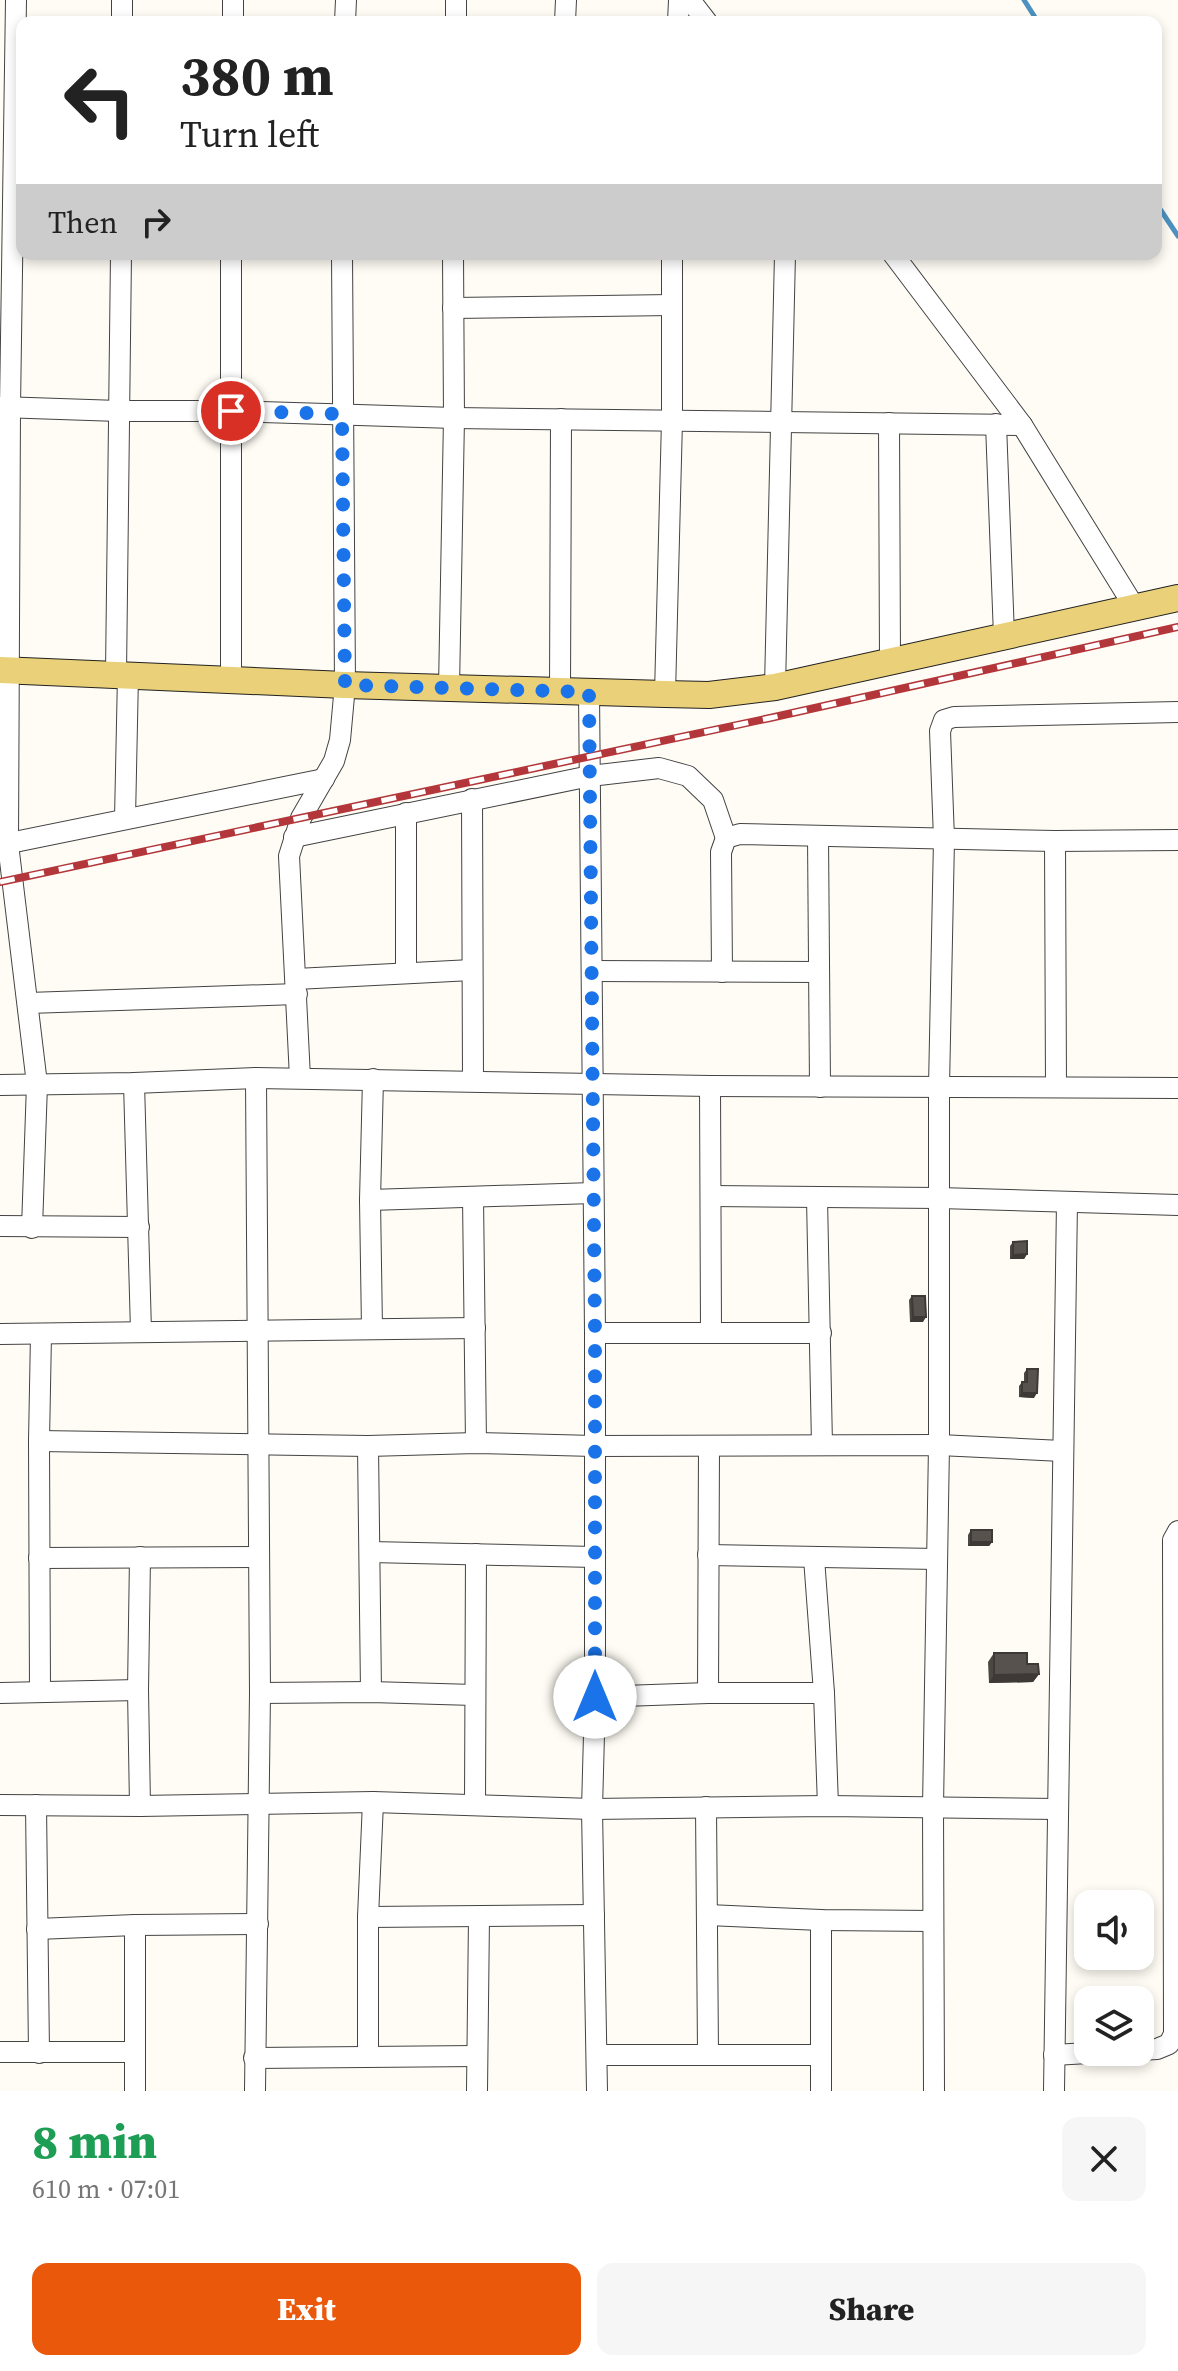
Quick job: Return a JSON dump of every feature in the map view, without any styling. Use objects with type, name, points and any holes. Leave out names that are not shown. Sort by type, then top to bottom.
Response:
[{"type":"main road","points":[[5,670],[345,685],[709,695],[775,687],[1178,598]]},
{"type":"street","points":[[16,0],[6,299],[4,844],[37,1084],[32,1228]]},
{"type":"street","points":[[690,0],[702,16]]},
{"type":"street","points":[[121,260],[119,411],[125,819]]},
{"type":"street","points":[[231,260],[231,679]]},
{"type":"street","points":[[300,1078],[289,856],[301,818],[334,761],[340,740],[345,685],[342,260]]},
{"type":"street","points":[[449,688],[454,418],[453,260]]},
{"type":"street","points":[[665,694],[672,420],[672,260]]},
{"type":"street","points":[[775,687],[785,260]]},
{"type":"street","points":[[898,260],[1022,425],[1135,608]]},
{"type":"street","points":[[453,308],[672,305]]},
{"type":"street","points":[[5,407],[454,418],[1022,425]]},
{"type":"street","points":[[560,691],[561,419]]},
{"type":"street","points":[[889,423],[890,661]]},
{"type":"street","points":[[996,424],[1004,636]]},
{"type":"street","points":[[589,692],[595,1333],[592,1809],[597,2091]]},
{"type":"street","points":[[934,2091],[933,1807],[944,839],[940,731],[944,720],[954,717],[1178,712]]},
{"type":"street","points":[[294,837],[590,776],[659,768],[688,776],[713,800],[726,838],[721,852],[722,972]]},
{"type":"street","points":[[4,844],[324,779]]},
{"type":"street","points":[[472,799],[473,1080]]},
{"type":"street","points":[[406,813],[406,973]]},
{"type":"street","points":[[726,838],[740,834],[1055,841],[1178,840]]},
{"type":"street","points":[[818,836],[820,1087]]},
{"type":"street","points":[[1055,841],[1056,1087]]},
{"type":"street","points":[[28,1003],[297,986],[406,973],[472,970]]},
{"type":"street","points":[[592,971],[819,972]]},
{"type":"street","points":[[255,2091],[260,1693],[256,1078]]},
{"type":"street","points":[[0,1085],[300,1078],[710,1086],[1178,1088]]},
{"type":"street","points":[[372,1329],[370,1200],[373,1079]]},
{"type":"street","points":[[134,1083],[141,1331]]},
{"type":"street","points":[[710,1086],[711,1332]]},
{"type":"street","points":[[370,1200],[593,1193]]},
{"type":"street","points":[[711,1196],[1178,1205]]},
{"type":"street","points":[[473,1197],[476,1443]]},
{"type":"street","points":[[817,1198],[822,1445]]},
{"type":"street","points":[[1054,2091],[1067,1202]]},
{"type":"street","points":[[0,1226],[139,1227]]},
{"type":"street","points":[[0,1334],[475,1328]]},
{"type":"street","points":[[595,1333],[821,1333]]},
{"type":"street","points":[[40,1691],[41,1334]]},
{"type":"street","points":[[39,1441],[368,1446],[476,1443],[709,1447],[939,1445],[1062,1451]]},
{"type":"street","points":[[368,1446],[371,1692]]},
{"type":"street","points":[[708,1693],[709,1447]]},
{"type":"street","points":[[1154,2049],[1169,2044],[1174,2034],[1173,1540],[1178,1531]]},
{"type":"street","points":[[370,1552],[594,1557]]},
{"type":"street","points":[[475,1804],[476,1554]]},
{"type":"street","points":[[708,1555],[937,1559]]},
{"type":"street","points":[[140,1557],[140,1806]]},
{"type":"street","points":[[39,1558],[258,1557]]},
{"type":"street","points":[[814,1558],[828,1806]]},
{"type":"street","points":[[0,1693],[138,1690]]},
{"type":"street","points":[[260,1693],[474,1695]]},
{"type":"street","points":[[595,1697],[824,1693]]},
{"type":"street","points":[[0,1805],[373,1802],[592,1809],[828,1806],[1056,1809]]},
{"type":"street","points":[[368,2056],[368,1917],[373,1802]]},
{"type":"street","points":[[36,1805],[39,2053]]},
{"type":"street","points":[[706,1807],[708,2053]]},
{"type":"street","points":[[368,1917],[594,1915]]},
{"type":"street","points":[[708,1915],[933,1921]]},
{"type":"street","points":[[477,2091],[479,1917]]},
{"type":"street","points":[[821,1920],[821,2091]]},
{"type":"street","points":[[37,1929],[258,1924]]},
{"type":"street","points":[[135,1925],[135,2091]]},
{"type":"street","points":[[0,2052],[133,2052]]},
{"type":"street","points":[[1054,2055],[1074,2054]]},
{"type":"street","points":[[597,2055],[820,2055]]},
{"type":"street","points":[[254,2058],[477,2056]]},
{"type":"building","points":[[1027,1241],[1027,1254],[1013,1255],[1013,1242]]},
{"type":"building","points":[[912,1296],[925,1296],[926,1317],[913,1317]]},
{"type":"building","points":[[1027,1369],[1038,1369],[1037,1393],[1022,1393],[1022,1382],[1027,1382]]},
{"type":"building","points":[[971,1530],[992,1530],[992,1542],[971,1542]]},
{"type":"building","points":[[994,1653],[1027,1653],[1027,1664],[1038,1664],[1039,1674],[994,1675]]},
{"type":"waterway","points":[[1024,0],[1034,16]]},
{"type":"waterway","points":[[1162,212],[1178,236]]},
{"type":"railway","points":[[0,882],[770,718],[1178,627]]},
{"type":"route","points":[[231,411],[342,414],[345,685],[589,692],[595,1697]]}]
